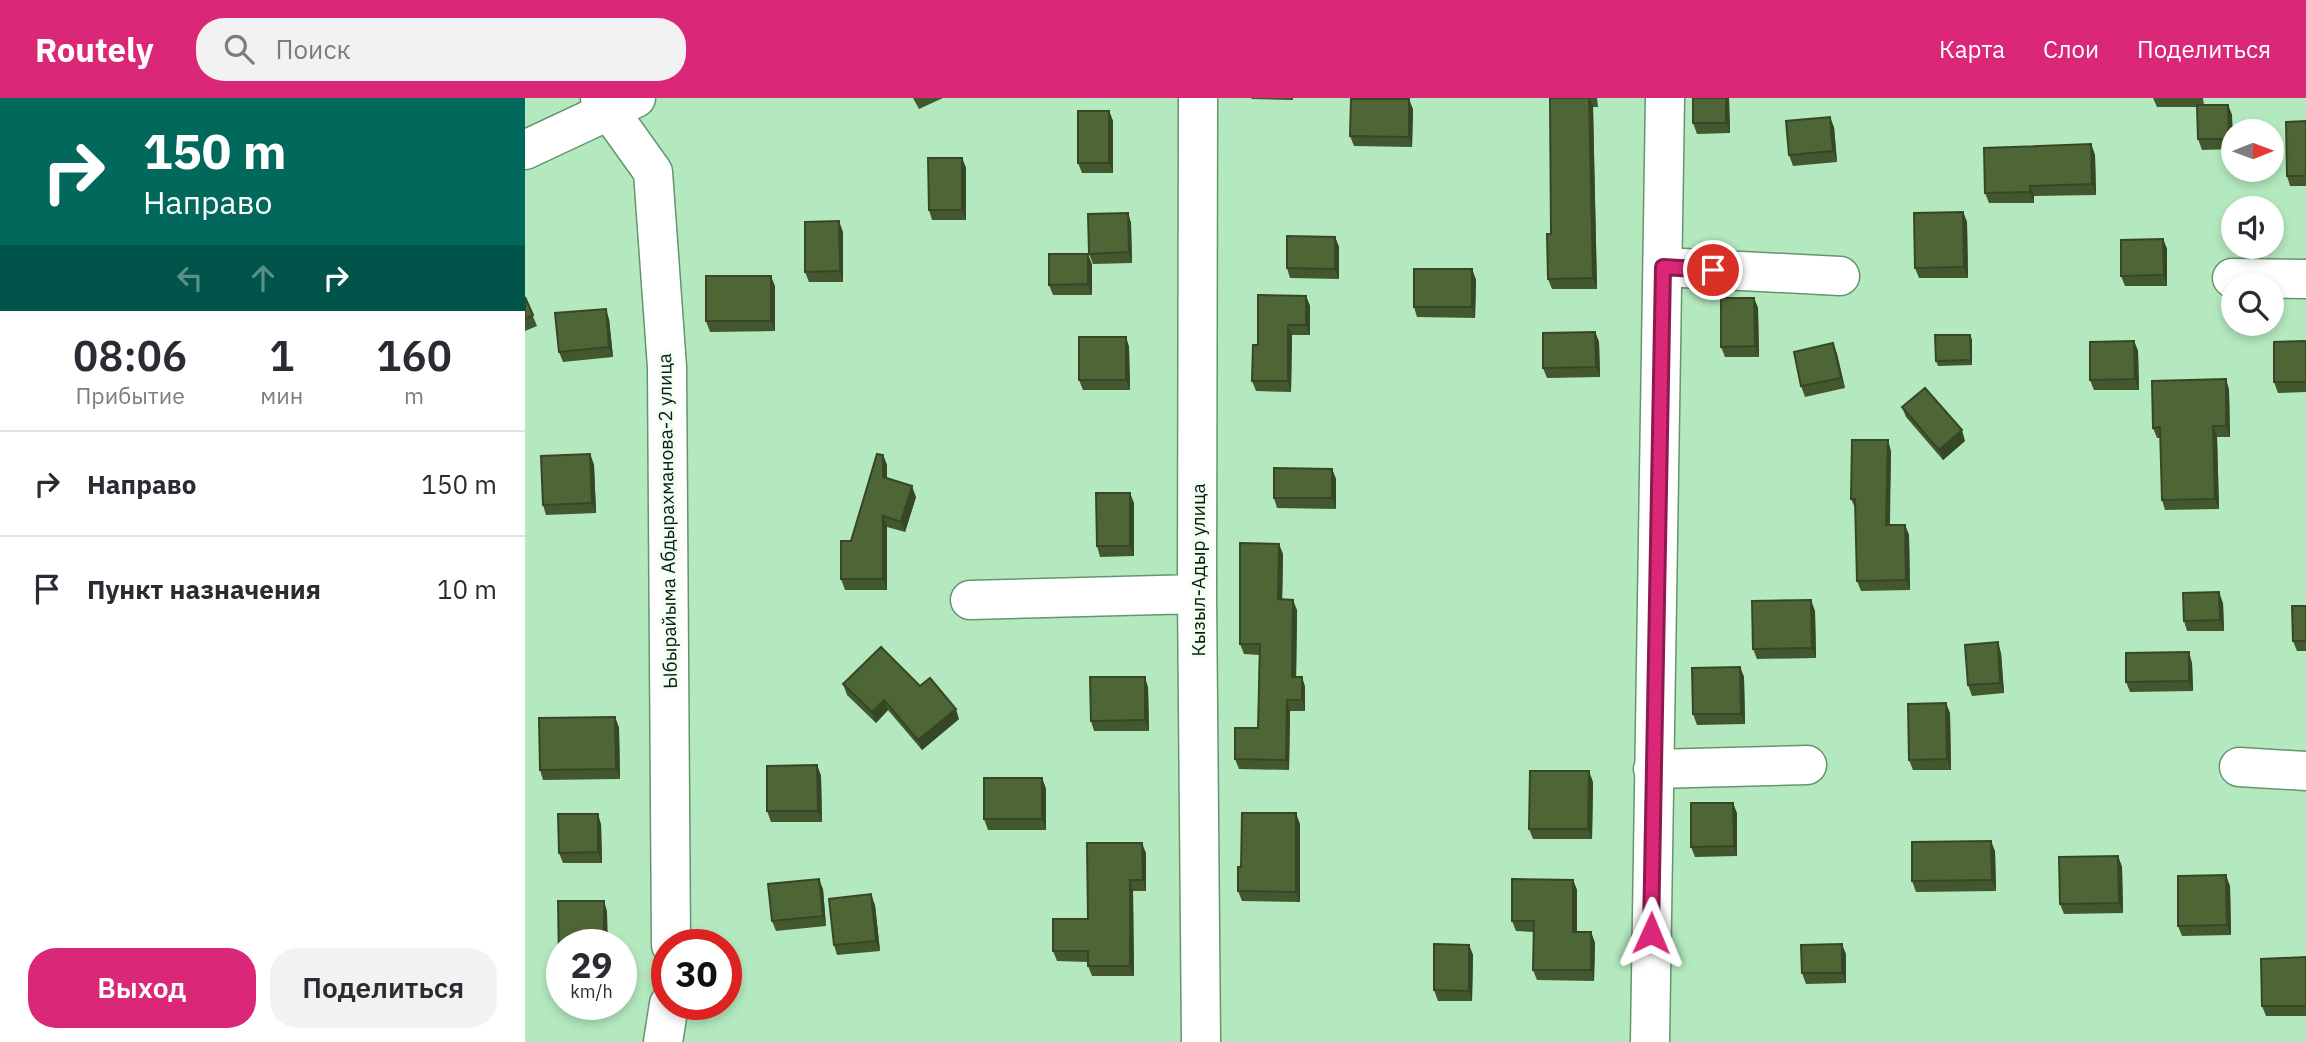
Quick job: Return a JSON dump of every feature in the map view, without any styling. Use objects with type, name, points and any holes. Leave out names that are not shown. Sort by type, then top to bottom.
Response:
[{"type":"street","name":"Кызыл-Адыр улица","points":[[1198,98],[1201,1042]]},
{"type":"street","points":[[1650,1042],[1665,98]]},
{"type":"street","points":[[525,150],[615,102]]},
{"type":"street","name":"Ыбырайыма Абдырахманова-2 улица","points":[[615,102],[653,172],[667,367],[671,929]]},
{"type":"street","points":[[1663,267],[1840,276]]},
{"type":"street","points":[[2284,279],[2306,279]]},
{"type":"street","points":[[970,600],[1198,594]]},
{"type":"street","points":[[1653,769],[1807,765]]},
{"type":"street","points":[[2239,767],[2306,771]]},
{"type":"street","points":[[663,1042],[666,1020]]},
{"type":"building","points":[[1550,98],[1589,98],[1593,278],[1548,279],[1547,234],[1551,234]]},
{"type":"building","points":[[1693,98],[1726,98],[1726,123],[1693,123]]},
{"type":"building","points":[[1351,99],[1409,99],[1409,137],[1350,136]]},
{"type":"building","points":[[2197,105],[2228,105],[2228,119],[2221,119],[2221,139],[2198,139]]},
{"type":"building","points":[[1078,111],[1109,111],[1109,163],[1078,163]]},
{"type":"building","points":[[1830,117],[1833,151],[1789,155],[1786,121]]},
{"type":"building","points":[[2306,121],[2306,176],[2287,176],[2286,122]]},
{"type":"building","points":[[2091,144],[2092,184],[2030,186],[2030,192],[1985,193],[1984,148]]},
{"type":"building","points":[[928,158],[962,158],[962,210],[929,210]]},
{"type":"building","points":[[1963,212],[1964,267],[1915,268],[1914,213]]},
{"type":"building","points":[[1128,213],[1129,252],[1089,254],[1088,214]]},
{"type":"building","points":[[839,221],[840,271],[805,272],[805,222]]},
{"type":"building","points":[[1287,236],[1335,237],[1335,269],[1287,268]]},
{"type":"building","points":[[2163,239],[2164,275],[2121,276],[2121,240]]},
{"type":"building","points":[[1049,254],[1088,254],[1088,284],[1049,285]]},
{"type":"building","points":[[1414,269],[1472,269],[1472,307],[1414,307]]},
{"type":"building","points":[[706,276],[771,276],[771,321],[706,321]]},
{"type":"building","points":[[1258,295],[1306,296],[1306,325],[1288,325],[1288,381],[1252,381],[1253,345],[1258,345]]},
{"type":"building","points":[[525,297],[533,315],[525,319]]},
{"type":"building","points":[[1721,298],[1754,298],[1755,346],[1721,347]]},
{"type":"building","points":[[606,309],[609,347],[559,352],[555,313]]},
{"type":"building","points":[[1595,332],[1596,367],[1543,368],[1543,333]]},
{"type":"building","points":[[1935,335],[1970,335],[1971,360],[1936,361]]},
{"type":"building","points":[[1079,337],[1126,337],[1126,380],[1079,380]]},
{"type":"building","points":[[2134,341],[2135,379],[2090,380],[2090,342]]},
{"type":"building","points":[[2306,341],[2306,382],[2274,382],[2274,342]]},
{"type":"building","points":[[1833,343],[1841,378],[1801,386],[1794,352]]},
{"type":"building","points":[[2226,379],[2226,426],[2213,426],[2215,499],[2162,500],[2160,427],[2153,428],[2152,381]]},
{"type":"building","points":[[1925,388],[1962,430],[1939,450],[1902,407]]},
{"type":"building","points":[[1852,440],[1888,440],[1886,525],[1905,525],[1906,580],[1857,581],[1855,499],[1851,499]]},
{"type":"building","points":[[590,454],[592,503],[543,505],[541,456]]},
{"type":"building","points":[[877,454],[883,455],[883,477],[912,486],[901,522],[883,516],[883,579],[841,579],[841,541],[851,541]]},
{"type":"building","points":[[1274,468],[1332,469],[1332,498],[1274,498]]},
{"type":"building","points":[[1096,493],[1130,493],[1130,546],[1097,546]]},
{"type":"building","points":[[1240,543],[1279,544],[1278,599],[1293,600],[1292,677],[1302,677],[1302,700],[1287,700],[1286,760],[1235,759],[1235,728],[1258,728],[1260,644],[1240,644]]},
{"type":"building","points":[[2219,592],[2220,620],[2184,621],[2183,593]]},
{"type":"building","points":[[1811,600],[1812,648],[1753,649],[1752,601]]},
{"type":"building","points":[[2292,606],[2306,606],[2306,641],[2293,641]]},
{"type":"building","points":[[1998,642],[2000,683],[1968,685],[1965,645]]},
{"type":"building","points":[[881,647],[920,686],[930,678],[956,709],[918,740],[884,700],[872,712],[843,684]]},
{"type":"building","points":[[2189,652],[2189,681],[2126,682],[2126,653]]},
{"type":"building","points":[[1740,667],[1741,714],[1693,714],[1692,668]]},
{"type":"building","points":[[1090,677],[1145,677],[1145,720],[1091,721]]},
{"type":"building","points":[[1946,703],[1947,759],[1909,760],[1908,704]]},
{"type":"building","points":[[615,717],[616,769],[540,770],[539,718]]},
{"type":"building","points":[[817,765],[818,811],[767,811],[767,766]]},
{"type":"building","points":[[1530,771],[1589,771],[1588,829],[1529,829]]},
{"type":"building","points":[[984,778],[1042,778],[1042,819],[984,819]]},
{"type":"building","points":[[1691,803],[1733,803],[1734,846],[1691,847]]},
{"type":"building","points":[[1242,813],[1296,813],[1296,892],[1238,891]]},
{"type":"building","points":[[558,814],[598,814],[598,852],[559,853]]},
{"type":"building","points":[[1991,841],[1992,880],[1912,881],[1912,842]]},
{"type":"building","points":[[1087,843],[1142,843],[1143,880],[1130,880],[1130,966],[1088,966],[1088,951],[1053,951],[1053,919],[1088,919]]},
{"type":"building","points":[[2118,856],[2119,903],[2060,904],[2059,857]]},
{"type":"building","points":[[2226,875],[2227,925],[2178,926],[2178,876]]},
{"type":"building","points":[[819,879],[823,916],[772,921],[768,884]]},
{"type":"building","points":[[1512,879],[1573,880],[1573,932],[1591,932],[1591,970],[1533,970],[1534,921],[1512,921]]},
{"type":"building","points":[[871,894],[876,941],[834,945],[829,899]]},
{"type":"building","points":[[558,901],[604,901],[604,929],[558,929]]},
{"type":"building","points":[[1434,944],[1469,945],[1469,991],[1434,990]]},
{"type":"building","points":[[1842,944],[1842,973],[1802,973],[1801,945]]},
{"type":"building","points":[[2306,957],[2306,1006],[2262,1006],[2261,959]]},
{"type":"route","points":[[1651,933],[1663,267],[1713,270]]}]
